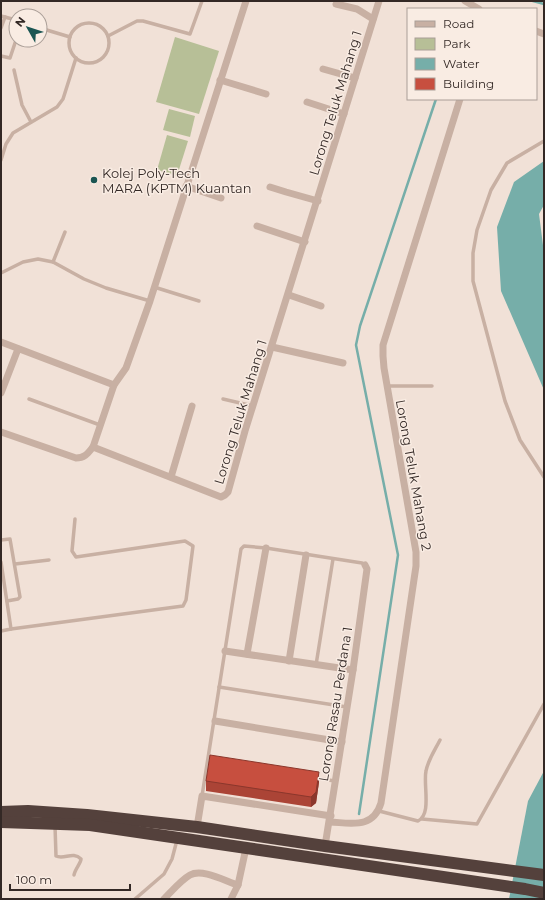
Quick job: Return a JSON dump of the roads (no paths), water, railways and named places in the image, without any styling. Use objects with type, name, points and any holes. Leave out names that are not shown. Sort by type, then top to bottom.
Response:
[{"type":"highway","points":[[1,812],[28,811],[86,815],[197,827],[325,846],[544,875]]},
{"type":"highway","points":[[1,822],[90,825],[544,893]]},
{"type":"street","points":[[1,432],[76,458],[82,458],[87,455],[93,447],[114,385],[126,368],[150,301],[246,1]]},
{"type":"street","name":"Lorong Teluk Mahang 1","points":[[93,447],[221,497],[228,492],[379,1]]},
{"type":"street","points":[[465,1],[475,7]]},
{"type":"street","points":[[336,4],[356,9],[373,19]]},
{"type":"street","points":[[323,69],[355,78]]},
{"type":"street","points":[[220,80],[266,94]]},
{"type":"street","name":"Lorong Teluk Mahang 2","points":[[379,811],[414,581],[416,552],[387,386],[383,356],[384,345],[460,100]]},
{"type":"street","points":[[307,102],[344,114]]},
{"type":"street","points":[[186,186],[221,198]]},
{"type":"street","points":[[270,187],[318,201]]},
{"type":"street","points":[[256,226],[305,242]]},
{"type":"street","points":[[289,296],[321,306]]},
{"type":"street","points":[[1,342],[114,385]]},
{"type":"street","points":[[272,347],[343,363]]},
{"type":"street","points":[[1,393],[18,349]]},
{"type":"street","points":[[171,477],[192,406]]},
{"type":"street","points":[[247,654],[266,548]]},
{"type":"street","points":[[289,661],[306,555]]},
{"type":"street","name":"Lorong Rasau Perdana 1","points":[[325,846],[348,707],[367,569],[365,565]]},
{"type":"street","points":[[225,651],[353,670]]},
{"type":"street","points":[[215,721],[342,742]]},
{"type":"street","points":[[197,827],[202,796],[358,823],[367,821],[374,817],[379,811]]},
{"type":"street","points":[[231,899],[238,885],[246,848]]},
{"type":"street","points":[[164,899],[188,876],[194,873],[206,874],[238,885]]},
{"type":"lane","points":[[108,36],[137,21],[143,21],[190,34],[202,1]]},
{"type":"lane","points":[[1,28],[3,16]]},
{"type":"lane","points":[[86,23],[91,23],[102,27],[108,36],[109,47],[103,57],[98,61],[87,63],[76,58],[70,49],[70,37],[76,28],[86,23]]},
{"type":"lane","points":[[48,30],[70,37]]},
{"type":"lane","points":[[1,56],[8,58],[11,57],[14,48]]},
{"type":"lane","points":[[1,160],[6,144],[13,133],[57,106],[63,99],[76,58]]},
{"type":"lane","points":[[14,70],[22,105],[31,122]]},
{"type":"lane","points":[[544,141],[507,163],[490,190],[477,230],[473,253],[473,281],[505,401],[520,440],[544,477]]},
{"type":"lane","points":[[53,262],[65,232]]},
{"type":"lane","points":[[1,273],[14,265],[38,259],[53,262],[84,279],[106,288],[150,301]]},
{"type":"lane","points":[[154,287],[199,301]]},
{"type":"lane","points":[[387,386],[432,386]]},
{"type":"lane","points":[[29,399],[100,425]]},
{"type":"lane","points":[[223,399],[254,407]]},
{"type":"lane","points":[[1,631],[183,606],[186,600],[193,546],[185,541],[76,557],[72,551],[75,519]]},
{"type":"lane","points":[[1,540],[10,539],[20,597],[18,599],[7,601]]},
{"type":"lane","points":[[202,796],[241,549],[244,546],[266,548],[362,563],[365,565]]},
{"type":"lane","points":[[316,664],[333,559]]},
{"type":"lane","points":[[15,564],[49,560]]},
{"type":"lane","points":[[1,562],[11,629]]},
{"type":"lane","points":[[219,687],[348,707]]},
{"type":"lane","points":[[379,811],[418,821],[422,819],[477,824],[544,704]]},
{"type":"lane","points":[[422,819],[425,815],[426,772],[428,762],[440,740]]},
{"type":"lane","points":[[207,761],[215,762]]},
{"type":"lane","points":[[313,778],[336,781]]},
{"type":"lane","points":[[55,824],[55,847],[58,857],[69,855],[79,857],[81,861],[76,868],[74,875]]},
{"type":"lane","points":[[135,899],[164,874],[172,859],[177,838]]},
{"type":"water","points":[[544,161],[544,205],[539,214],[544,253],[544,390],[501,291],[497,227],[514,182]]},
{"type":"water","points":[[544,771],[544,899],[509,899],[528,801]]},
{"type":"waterway","points":[[533,1],[544,4]]},
{"type":"waterway","points":[[359,814],[398,555],[356,345],[360,326],[436,100]]},
{"type":"place","name":"Kolej Poly-Tech MARA (KPTM) Kuantan","points":[[94,180]]}]
